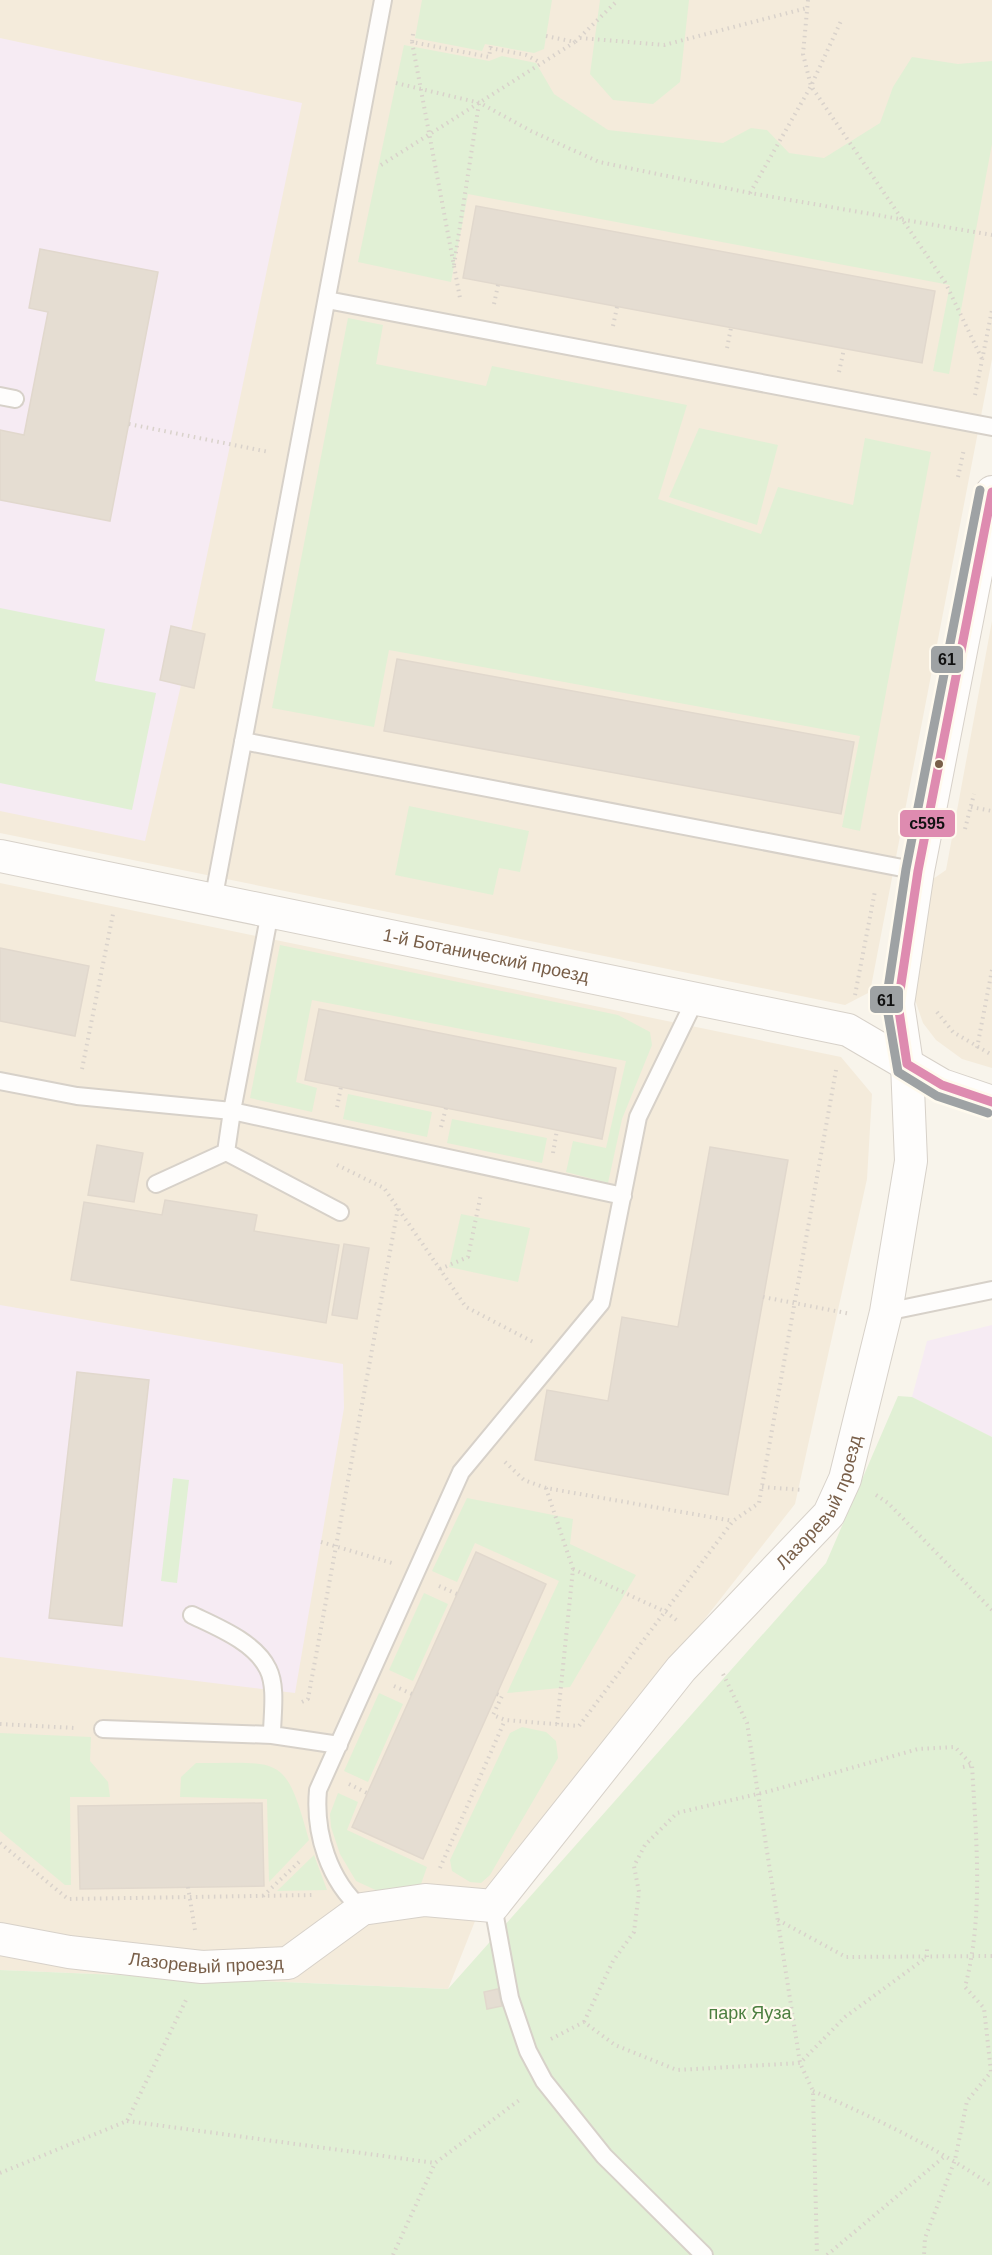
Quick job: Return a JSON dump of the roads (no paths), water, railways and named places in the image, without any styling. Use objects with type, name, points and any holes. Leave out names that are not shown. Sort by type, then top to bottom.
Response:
[{"type":"street","name":"Лазоревый проезд","points":[[0,1939],[69,1952],[202,1967],[288,1963],[354,1902],[425,1900],[494,1906],[681,1669],[829,1514],[845,1479],[872,1314],[911,1161],[908,1064],[898,1004],[918,871],[992,492]]},
{"type":"street","name":"1-й Ботанический проезд","points":[[0,856],[848,1030],[942,1085],[992,1102]]},
{"type":"lane","points":[[213,901],[383,0]]},
{"type":"lane","points":[[327,300],[992,427]]},
{"type":"lane","points":[[243,741],[918,871]]},
{"type":"lane","points":[[226,1152],[270,912]]},
{"type":"lane","points":[[354,1902],[321,1840],[316,1814],[318,1790],[461,1472],[601,1303],[638,1117],[696,998]]},
{"type":"lane","points":[[0,1081],[77,1096],[232,1111],[622,1196]]},
{"type":"lane","points":[[156,1184],[226,1152]]},
{"type":"lane","points":[[226,1152],[340,1212]]},
{"type":"lane","points":[[872,1314],[992,1290]]},
{"type":"lane","points":[[192,1615],[251,1648],[268,1669],[272,1690],[272,1735]]},
{"type":"lane","points":[[103,1729],[272,1735],[339,1745]]},
{"type":"lane","points":[[494,1906],[510,1998],[528,2051],[544,2081],[604,2156],[704,2255]]},
{"type":"park label","name":"парк Яуза","points":[[750,2013]]}]
